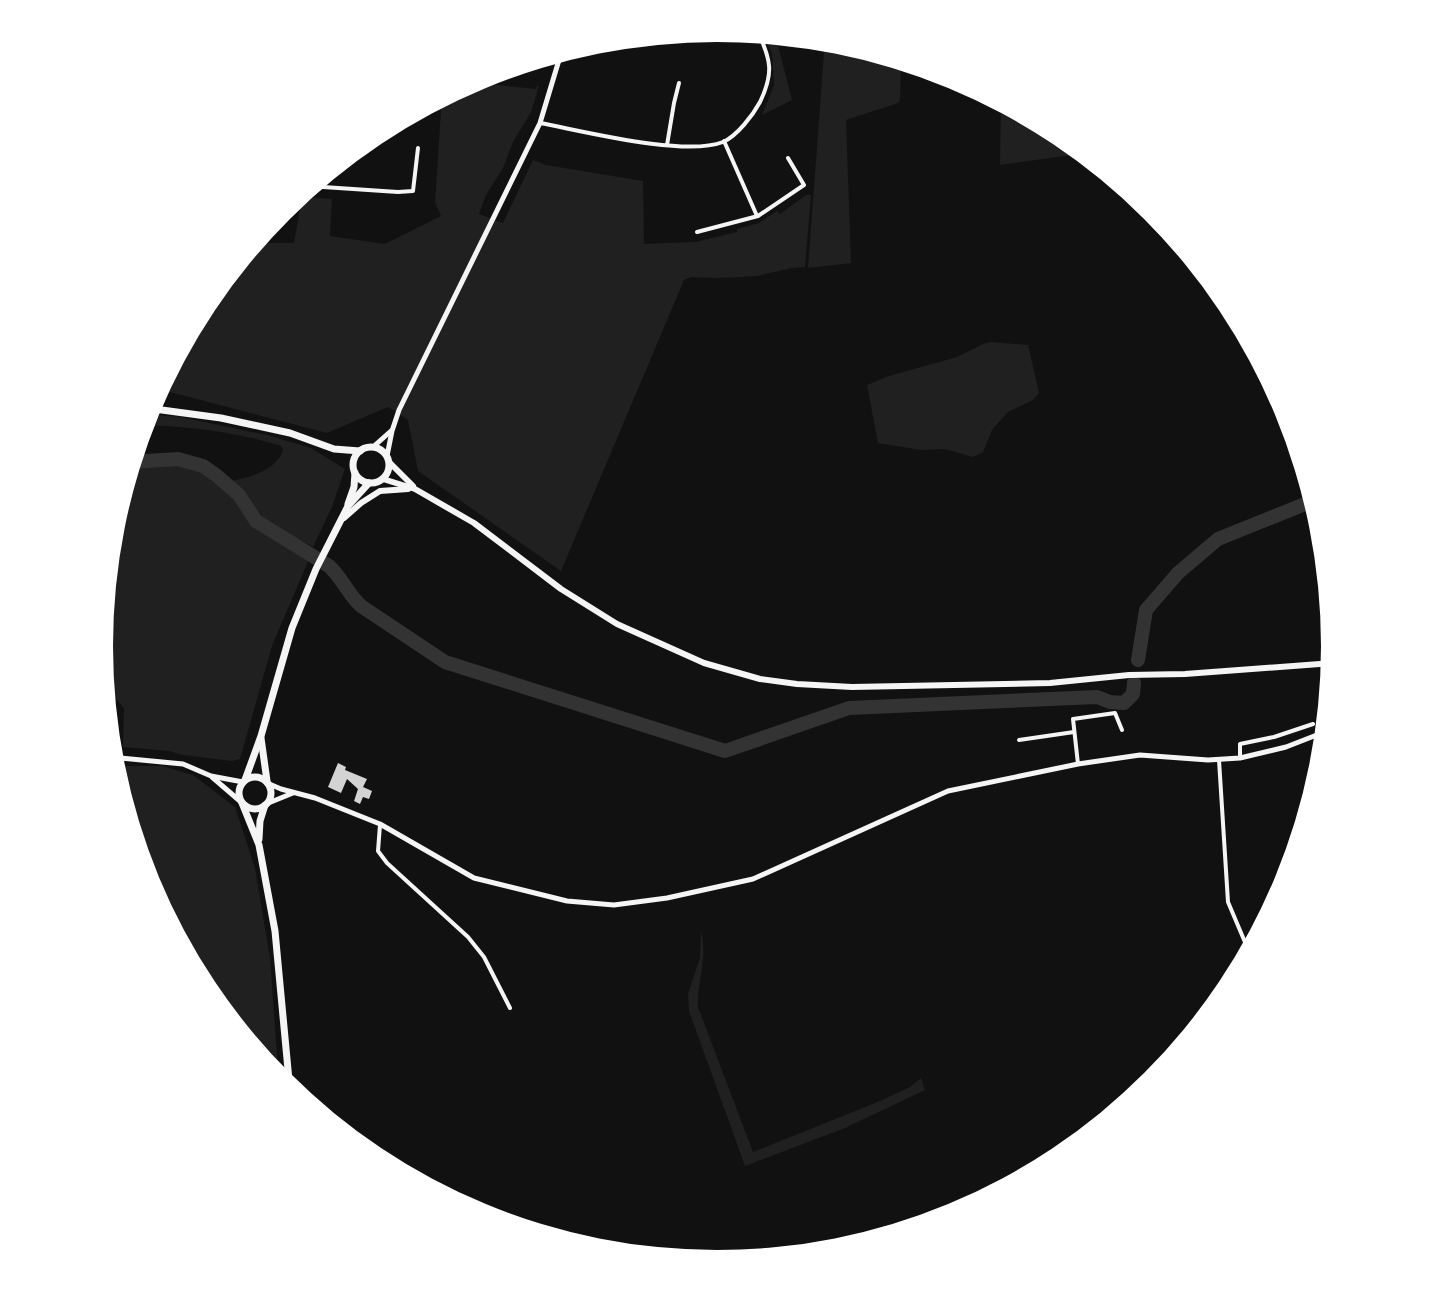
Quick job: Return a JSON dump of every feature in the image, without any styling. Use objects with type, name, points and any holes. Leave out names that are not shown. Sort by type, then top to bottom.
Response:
[{"type":"main road","points":[[161,410],[221,418],[290,433],[334,449],[360,451],[373,447],[382,450],[415,489]]},
{"type":"main road","points":[[334,449],[363,481],[369,483],[383,479],[389,469],[388,459]]},
{"type":"main road","points":[[348,506],[354,487],[355,457],[360,451]]},
{"type":"main road","points":[[383,479],[415,489],[474,523],[561,589],[617,624],[704,663],[760,679],[852,687],[1034,684],[1321,664]]},
{"type":"main road","points":[[288,1071],[275,931],[259,845],[239,793],[261,736],[292,628],[316,569],[338,522],[369,483]]},
{"type":"main road","points":[[338,522],[380,491],[415,489]]},
{"type":"main road","points":[[259,845],[260,821],[271,794],[261,736]]},
{"type":"main road","points":[[244,781],[256,777],[267,783]]},
{"type":"main road","points":[[242,803],[253,809],[266,805]]},
{"type":"street","points":[[540,123],[667,145],[692,147],[724,141],[752,117],[768,85],[769,56],[763,44]]},
{"type":"street","points":[[388,459],[399,410],[540,123],[557,64]]},
{"type":"street","points":[[667,145],[679,83]]},
{"type":"street","points":[[724,141],[758,216]]},
{"type":"street","points":[[325,187],[413,191],[418,148]]},
{"type":"street","points":[[697,232],[758,216],[804,185],[788,158]]},
{"type":"street","points":[[373,447],[392,431]]},
{"type":"street","points":[[1078,764],[1073,719],[1115,713],[1122,730]]},
{"type":"street","points":[[1240,758],[1240,744],[1313,724]]},
{"type":"street","points":[[1019,740],[1074,732]]},
{"type":"street","points":[[267,783],[380,824],[474,878],[567,901],[614,905],[667,898],[753,879],[948,791],[1078,764],[1140,755],[1219,760],[1240,758],[1286,747],[1314,736]]},
{"type":"street","points":[[124,758],[183,764],[211,776],[244,781]]},
{"type":"street","points":[[1219,760],[1228,902],[1244,940]]},
{"type":"street","points":[[211,776],[242,803]]},
{"type":"street","points":[[266,805],[294,793]]},
{"type":"street","points":[[380,824],[378,851],[387,863],[468,937],[484,957],[510,1008]]},
{"type":"shaded area","points":[[768,44],[778,45],[792,100],[762,115],[774,85],[772,53]]},
{"type":"shaded area","points":[[824,52],[901,71],[898,103],[846,120],[851,263],[808,268]]},
{"type":"shaded area","points":[[494,85],[536,89],[539,86],[531,112],[513,142],[479,214],[503,223],[533,160],[546,165],[643,181],[644,244],[695,242],[737,232],[737,229],[759,223],[777,211],[780,214],[806,195],[811,195],[805,267],[757,276],[691,277],[684,280],[561,571],[418,471],[408,420],[388,407],[327,433],[169,392],[194,344],[238,278],[268,243],[294,243],[300,210],[313,198],[332,199],[330,236],[385,244],[441,216],[435,202],[441,109]]},
{"type":"shaded area","points":[[1001,113],[1069,155],[1000,165]]},
{"type":"shaded area","points":[[990,342],[1028,345],[1039,393],[1033,400],[1008,412],[992,430],[983,452],[973,457],[945,449],[921,450],[878,443],[867,385],[957,357]]},
{"type":"shaded area","points":[[159,415],[267,435],[311,448],[345,469],[313,547],[271,525],[232,481],[269,468],[280,457],[281,446],[247,437],[155,426]]},
{"type":"shaded area","points":[[172,461],[197,468],[226,488],[261,532],[310,556],[312,552],[272,646],[240,759],[232,761],[123,747],[124,708],[115,698],[114,686],[114,606],[125,528],[142,463]]},
{"type":"shaded area","points":[[125,766],[162,766],[193,775],[235,807],[255,868],[270,958],[277,1059],[215,982],[175,913],[145,840]]},
{"type":"shaded area","points":[[701,931],[703,960],[698,1007],[753,1152],[880,1101],[910,1087],[921,1078],[925,1090],[845,1128],[745,1166],[689,1011],[688,993],[700,958]]},
{"type":"building","points":[[338,763],[346,767],[345,770],[367,779],[363,787],[372,791],[369,799],[363,797],[360,804],[354,801],[358,789],[347,779],[341,793],[328,787]]},
{"type":"waterway","points":[[142,461],[178,459],[203,466],[239,495],[256,521],[329,566],[361,606],[445,662],[725,751],[849,708],[1097,697],[1124,703],[1133,694],[1134,683]]},
{"type":"waterway","points":[[1138,660],[1146,610],[1178,573],[1218,539],[1303,505]]}]
